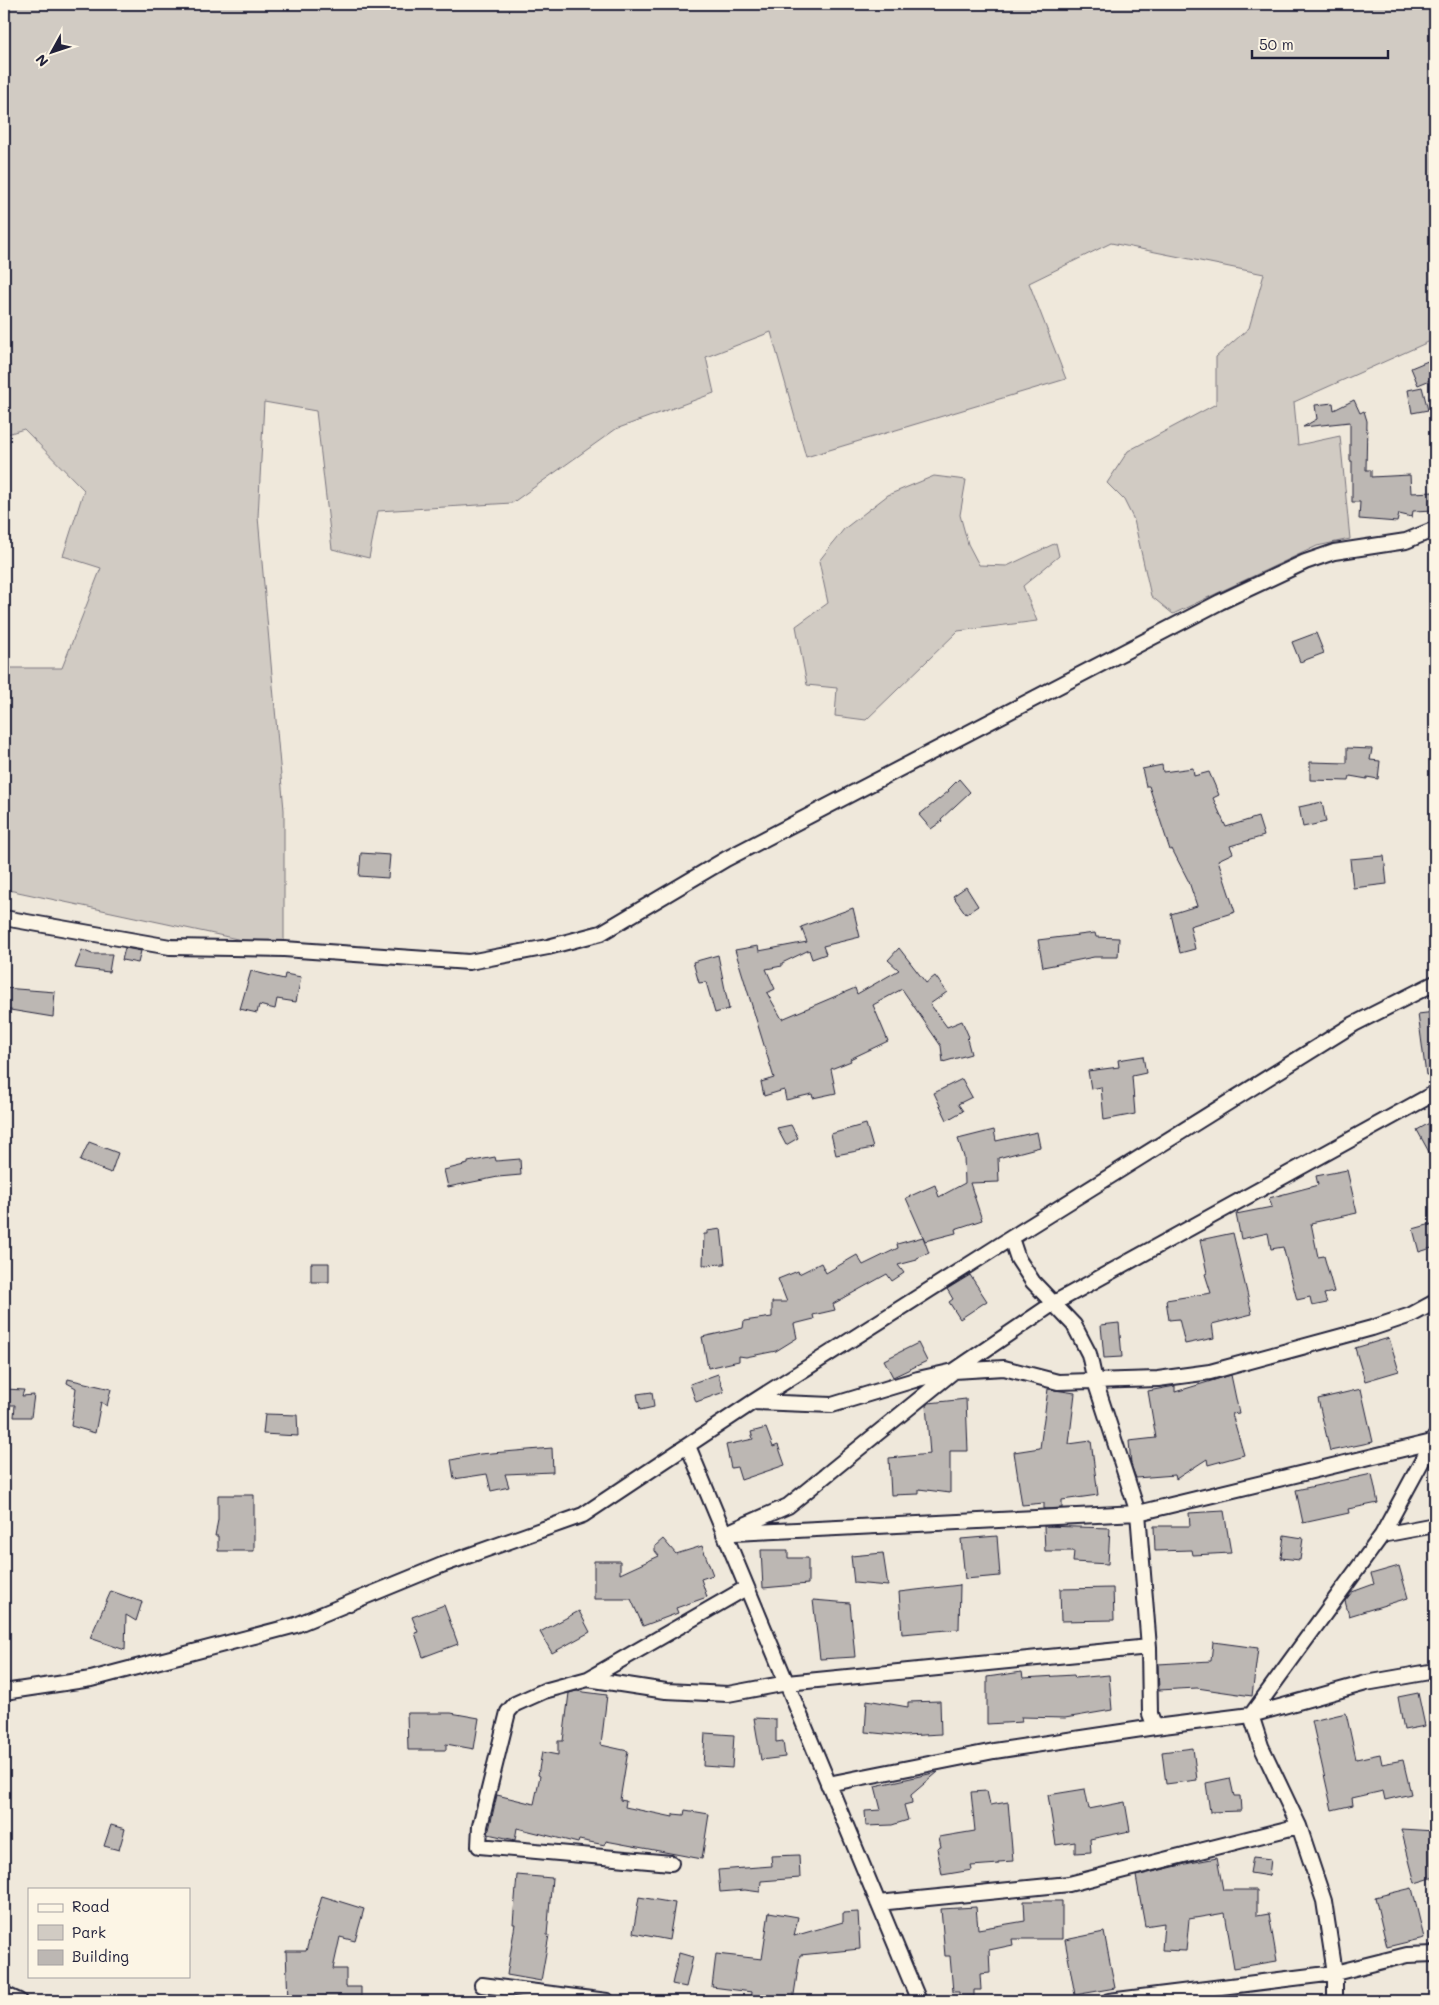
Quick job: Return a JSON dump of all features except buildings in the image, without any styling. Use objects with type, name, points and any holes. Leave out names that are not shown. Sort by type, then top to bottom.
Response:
[{"type":"street","points":[[4,918],[170,947],[284,949],[469,962],[548,947],[601,933],[726,859],[1220,602],[1305,562],[1334,552],[1406,541],[1435,529]]},
{"type":"street","points":[[4,1692],[91,1679],[296,1625],[442,1565],[583,1515],[753,1402],[1011,1238],[1354,1024],[1435,983]]},
{"type":"street","points":[[724,1534],[788,1506],[954,1371],[1054,1303],[1435,1093]]},
{"type":"street","points":[[1011,1238],[1018,1259],[1033,1282],[1074,1325],[1089,1354],[1095,1381],[1138,1513],[1149,1647],[1150,1714],[1155,1727]]},
{"type":"street","points":[[753,1402],[832,1406],[918,1379],[954,1371],[1004,1368],[1058,1382],[1158,1380],[1210,1372],[1372,1328],[1411,1315],[1435,1302]]},
{"type":"street","points":[[724,1534],[1138,1513],[1434,1439]]},
{"type":"street","points":[[1250,1715],[1382,1535],[1434,1439]]},
{"type":"street","points":[[688,1446],[919,2001]]},
{"type":"street","points":[[1382,1535],[1435,1525]]},
{"type":"street","points":[[671,1863],[479,1846],[480,1826],[508,1712],[515,1704],[544,1691],[588,1679],[746,1588]]},
{"type":"street","points":[[588,1679],[666,1691],[728,1694],[787,1684],[1149,1647]]},
{"type":"street","points":[[828,1784],[994,1750],[1250,1715],[1366,1683],[1435,1672]]},
{"type":"street","points":[[1250,1715],[1261,1746],[1300,1826],[1324,1901],[1335,1973],[1336,2001]]},
{"type":"street","points":[[878,1903],[1069,1884],[1300,1826]]},
{"type":"street","points":[[1109,2001],[1335,1973],[1407,1955],[1435,1954]]},
{"type":"street","points":[[482,1985],[607,2001]]},
{"type":"street","points":[[4,1994],[20,2001]]},
{"type":"green space","points":[[4,4],[1435,4],[1435,339],[1294,402],[1298,445],[1340,436],[1350,539],[1317,546],[1173,614],[1151,596],[1134,520],[1124,500],[1107,483],[1128,451],[1216,404],[1216,357],[1249,328],[1264,274],[1111,243],[1029,283],[1066,379],[806,457],[771,332],[706,357],[714,393],[616,429],[512,503],[378,511],[369,558],[332,549],[316,411],[264,402],[258,517],[284,810],[284,949],[4,889],[4,668],[62,668],[101,568],[63,556],[84,490],[24,429],[4,435]]},
{"type":"green space","points":[[934,476],[966,480],[960,515],[968,544],[979,565],[1007,566],[1056,543],[1059,556],[1023,586],[1037,621],[958,631],[866,720],[835,716],[837,688],[807,685],[796,626],[828,603],[819,561],[844,529],[888,495]]}]
